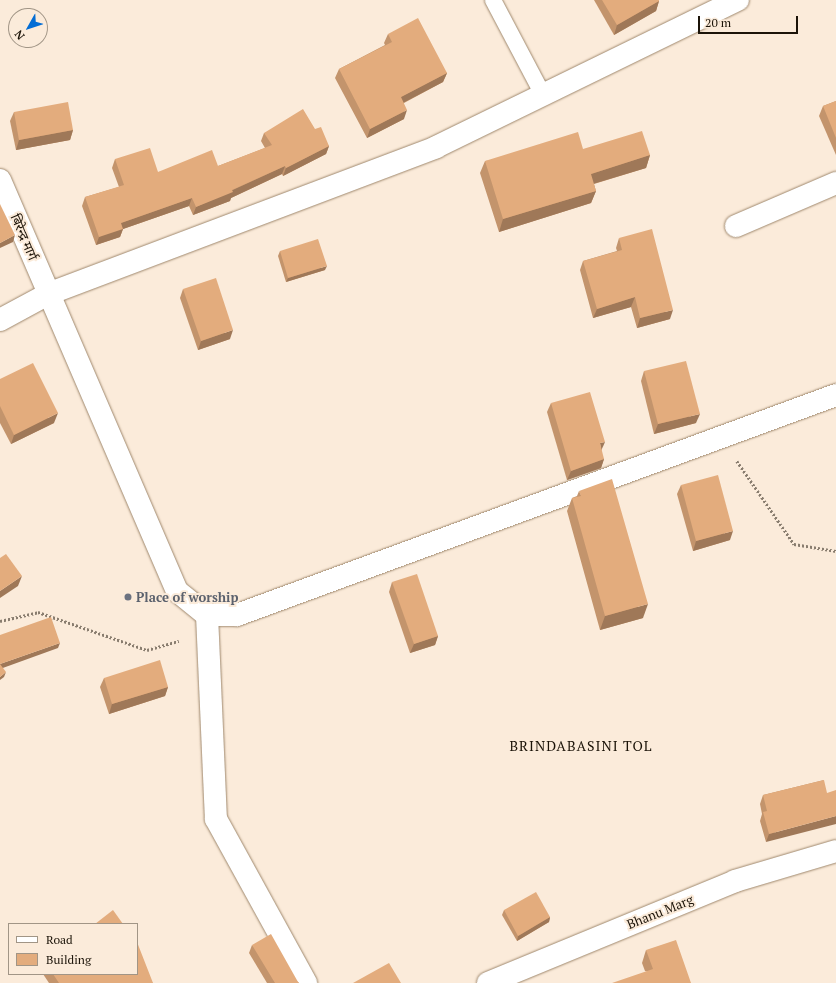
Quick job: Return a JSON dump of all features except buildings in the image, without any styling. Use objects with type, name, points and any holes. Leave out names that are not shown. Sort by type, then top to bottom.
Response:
[{"type":"street","points":[[0,320],[48,294],[436,147],[738,0]]},
{"type":"street","name":"बिरेन्द्र मार्ग","points":[[0,180],[177,591],[207,615]]},
{"type":"street","points":[[736,226],[836,183]]},
{"type":"street","points":[[306,983],[216,819],[207,615],[237,615],[722,435],[836,395]]},
{"type":"street","name":"Bhanu Marg","points":[[488,983],[735,881],[836,851]]},
{"type":"lane","points":[[493,0],[543,95]]},
{"type":"path","points":[[722,435],[750,482],[794,544],[836,551]]},
{"type":"path","points":[[0,621],[38,612],[147,650],[176,644],[207,615]]},
{"type":"place","name":"Place of worship","points":[[128,597]]},
{"type":"district","name":"BRINDABASINI TOL","points":[[581,746]]}]
